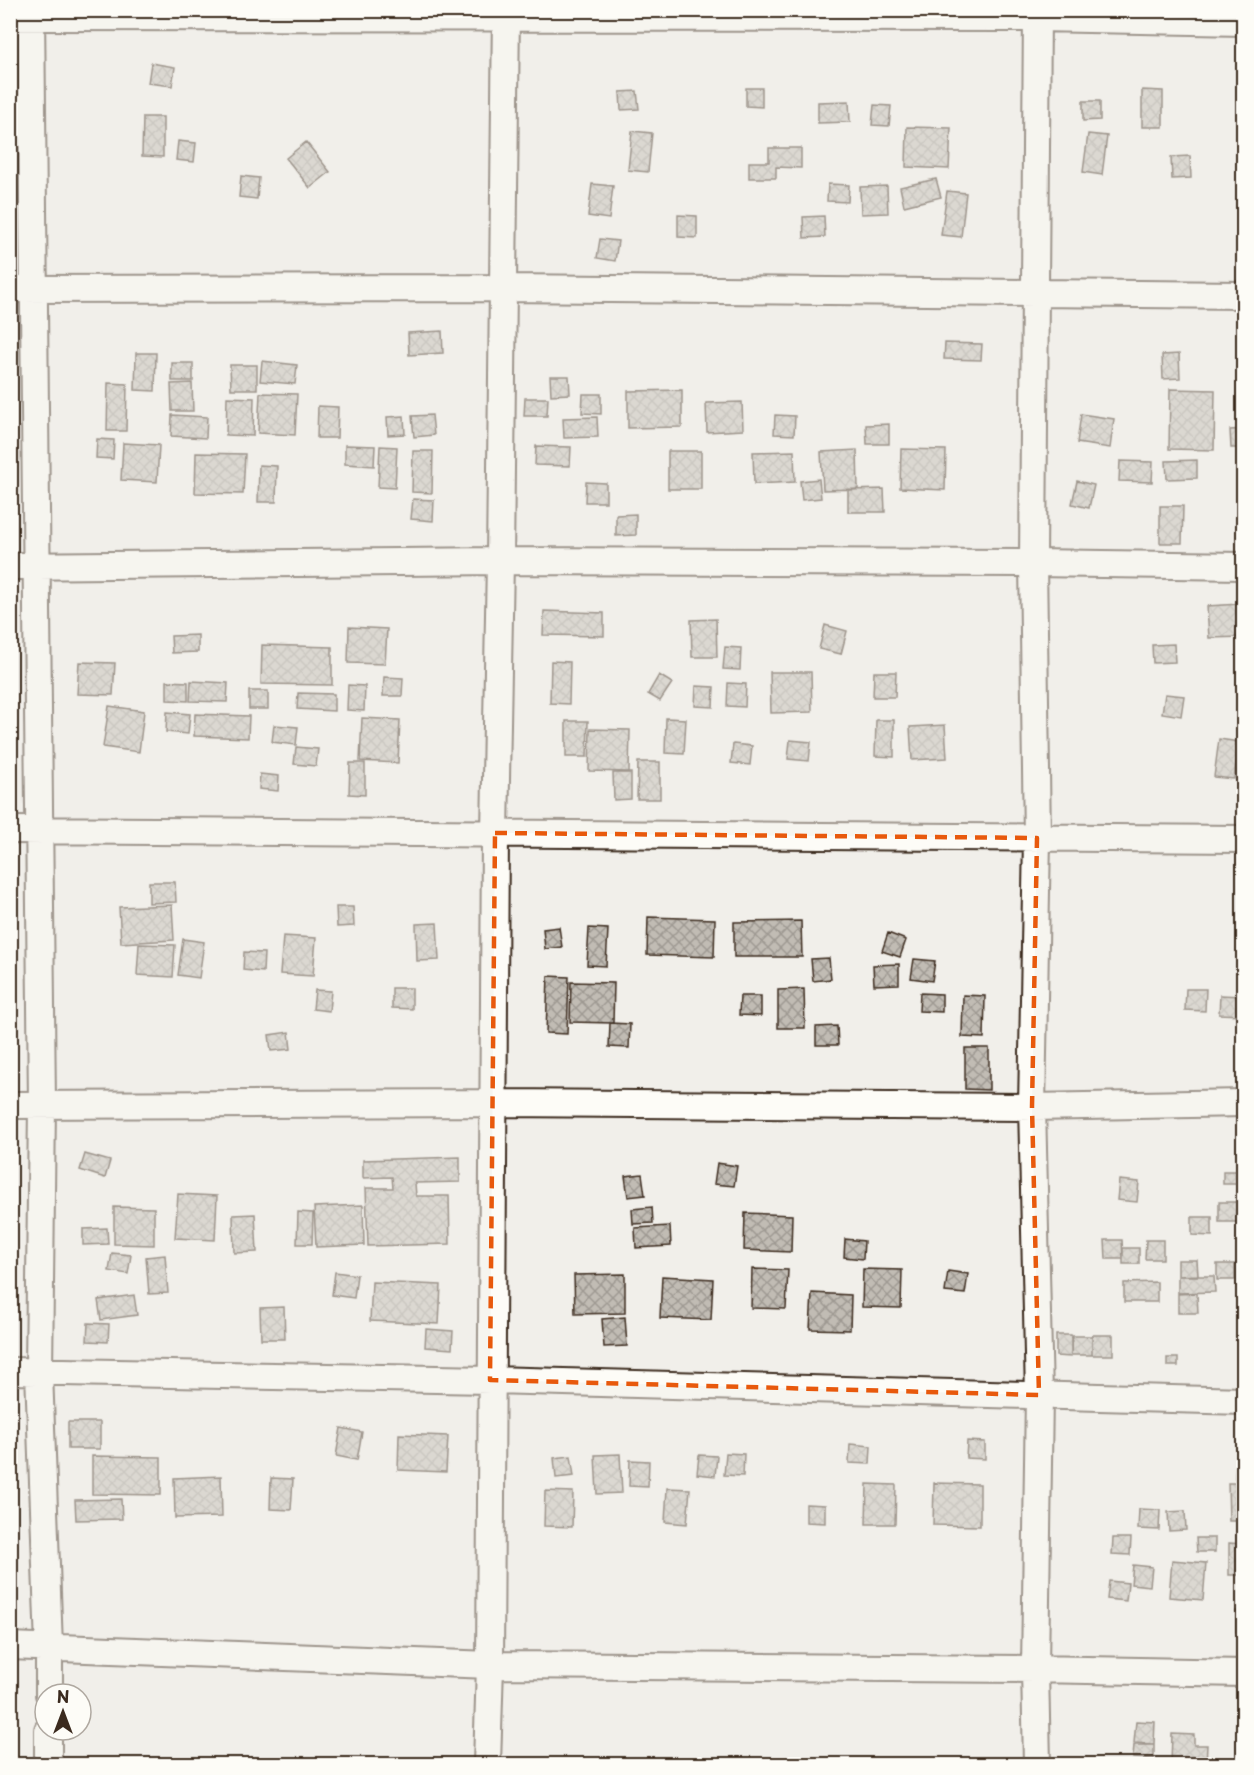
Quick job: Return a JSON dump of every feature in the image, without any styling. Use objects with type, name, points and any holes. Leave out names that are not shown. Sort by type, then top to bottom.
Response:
[{"type":"street","points":[[49,1682],[39,1372],[42,1105],[37,567],[22,289],[24,14],[1037,14],[1244,22]]},
{"type":"street","points":[[1037,14],[1033,563],[1037,838],[1032,1107],[1039,1395],[1035,1669],[1037,1764]]},
{"type":"street","points":[[487,1764],[490,1665],[495,833],[506,15]]},
{"type":"street","points":[[22,289],[504,288],[1244,295]]},
{"type":"street","points":[[10,566],[500,561],[1033,563],[1244,567]]},
{"type":"street","points":[[10,830],[1244,839]]},
{"type":"street","points":[[10,1105],[493,1103],[1032,1107],[1244,1103]]},
{"type":"street","points":[[10,1371],[490,1380],[1244,1401]]},
{"type":"street","points":[[10,1646],[490,1665],[1244,1673]]},
{"type":"street","points":[[48,1742],[48,1764]]},
{"type":"highlighted area","points":[[495,833],[1037,838],[1032,1107],[1039,1395],[490,1380]]},
{"type":"building","points":[[151,63],[175,67],[172,86],[148,83]]},
{"type":"building","points":[[746,88],[762,88],[762,107],[746,106]]},
{"type":"building","points":[[1142,90],[1163,91],[1163,127],[1142,127]]},
{"type":"building","points":[[637,91],[639,109],[621,110],[620,92]]},
{"type":"building","points":[[849,101],[850,122],[818,123],[818,102]]},
{"type":"building","points":[[1083,101],[1100,101],[1100,120],[1083,121]]},
{"type":"building","points":[[874,105],[891,106],[889,126],[872,125]]},
{"type":"building","points":[[143,117],[163,117],[163,157],[142,156]]},
{"type":"building","points":[[907,127],[951,128],[949,169],[906,167]]},
{"type":"building","points":[[632,131],[652,133],[648,172],[628,170]]},
{"type":"building","points":[[1088,134],[1107,136],[1102,175],[1083,172]]},
{"type":"building","points":[[178,141],[196,143],[194,162],[176,160]]},
{"type":"building","points":[[306,142],[330,172],[310,188],[286,158]]},
{"type":"building","points":[[769,148],[801,148],[801,168],[776,167],[776,178],[749,178],[749,162],[769,162]]},
{"type":"building","points":[[1190,156],[1191,178],[1172,179],[1171,157]]},
{"type":"building","points":[[241,176],[259,178],[257,199],[239,197]]},
{"type":"building","points":[[936,179],[941,197],[904,206],[900,187]]},
{"type":"building","points":[[592,184],[613,186],[609,219],[588,216]]},
{"type":"building","points":[[828,184],[849,185],[848,202],[827,201]]},
{"type":"building","points":[[887,186],[888,213],[861,214],[860,187]]},
{"type":"building","points":[[947,191],[966,193],[961,237],[941,235]]},
{"type":"building","points":[[678,215],[697,216],[697,238],[678,237]]},
{"type":"building","points":[[824,216],[825,237],[804,238],[803,217]]},
{"type":"building","points":[[600,239],[618,241],[615,261],[597,258]]},
{"type":"building","points":[[442,331],[443,353],[409,355],[408,333]]},
{"type":"building","points":[[945,343],[982,344],[981,360],[944,359]]},
{"type":"building","points":[[136,353],[156,353],[155,391],[135,390]]},
{"type":"building","points":[[1179,354],[1180,378],[1163,379],[1162,355]]},
{"type":"building","points":[[262,361],[297,365],[295,384],[260,381]]},
{"type":"building","points":[[172,363],[193,363],[193,381],[172,381]]},
{"type":"building","points":[[230,365],[257,365],[257,389],[231,389]]},
{"type":"building","points":[[550,376],[569,376],[570,394],[551,395]]},
{"type":"building","points":[[108,383],[127,384],[126,431],[107,431]]},
{"type":"building","points":[[192,383],[193,411],[172,411],[171,384]]},
{"type":"building","points":[[1170,389],[1215,390],[1214,450],[1169,449]]},
{"type":"building","points":[[682,390],[682,427],[628,428],[628,391]]},
{"type":"building","points":[[260,393],[297,394],[295,435],[258,433]]},
{"type":"building","points":[[583,394],[601,394],[601,414],[582,413]]},
{"type":"building","points":[[227,397],[254,398],[253,436],[226,435]]},
{"type":"building","points":[[525,398],[548,398],[547,416],[524,416]]},
{"type":"building","points":[[742,402],[743,430],[707,432],[706,403]]},
{"type":"building","points":[[318,406],[338,407],[337,438],[317,438]]},
{"type":"building","points":[[1081,414],[1114,419],[1110,448],[1077,443]]},
{"type":"building","points":[[172,415],[207,417],[206,438],[171,436]]},
{"type":"building","points":[[432,415],[434,435],[414,437],[412,416]]},
{"type":"building","points":[[775,415],[795,416],[794,435],[774,434]]},
{"type":"building","points":[[404,416],[405,434],[388,435],[387,417]]},
{"type":"building","points":[[597,417],[598,437],[564,438],[563,418]]},
{"type":"building","points":[[889,424],[889,444],[867,444],[866,425]]},
{"type":"building","points":[[1244,429],[1244,448],[1231,448],[1230,430]]},
{"type":"building","points":[[97,439],[114,440],[113,459],[96,458]]},
{"type":"building","points":[[123,443],[159,445],[157,482],[121,480]]},
{"type":"building","points":[[345,445],[375,446],[374,466],[345,464]]},
{"type":"building","points":[[380,446],[397,447],[395,488],[378,487]]},
{"type":"building","points":[[536,446],[571,447],[570,466],[535,465]]},
{"type":"building","points":[[901,449],[946,450],[945,490],[900,488]]},
{"type":"building","points":[[857,450],[858,489],[823,490],[821,452]]},
{"type":"building","points":[[413,451],[433,451],[432,493],[412,492]]},
{"type":"building","points":[[668,451],[701,451],[701,489],[668,489]]},
{"type":"building","points":[[794,451],[795,482],[754,484],[753,452]]},
{"type":"building","points":[[196,453],[245,454],[243,494],[195,493]]},
{"type":"building","points":[[1197,460],[1197,478],[1167,479],[1166,461]]},
{"type":"building","points":[[1120,461],[1153,462],[1152,482],[1119,481]]},
{"type":"building","points":[[259,465],[277,466],[276,502],[258,502]]},
{"type":"building","points":[[819,479],[821,498],[802,500],[800,481]]},
{"type":"building","points":[[1077,481],[1094,485],[1089,508],[1072,504]]},
{"type":"building","points":[[586,482],[606,483],[606,502],[585,502]]},
{"type":"building","points":[[884,489],[885,512],[848,512],[848,490]]},
{"type":"building","points":[[413,499],[434,500],[433,521],[411,519]]},
{"type":"building","points":[[1160,506],[1183,506],[1182,543],[1160,543]]},
{"type":"building","points":[[636,514],[636,535],[616,536],[616,515]]},
{"type":"building","points":[[1240,604],[1242,637],[1209,638],[1207,606]]},
{"type":"building","points":[[544,611],[604,613],[604,636],[543,635]]},
{"type":"building","points":[[716,619],[717,657],[692,657],[691,620]]},
{"type":"building","points":[[825,625],[847,631],[841,654],[819,649]]},
{"type":"building","points":[[349,627],[387,629],[385,664],[348,663]]},
{"type":"building","points":[[198,635],[198,652],[172,653],[171,636]]},
{"type":"building","points":[[1174,644],[1175,662],[1153,663],[1152,645]]},
{"type":"building","points":[[262,645],[332,647],[332,685],[261,684]]},
{"type":"building","points":[[725,647],[741,648],[740,670],[723,669]]},
{"type":"building","points":[[551,661],[570,662],[569,704],[550,703]]},
{"type":"building","points":[[79,662],[115,663],[113,695],[77,694]]},
{"type":"building","points":[[770,672],[811,672],[812,712],[771,713]]},
{"type":"building","points":[[874,672],[896,672],[895,697],[873,697]]},
{"type":"building","points":[[659,675],[672,683],[660,701],[648,694]]},
{"type":"building","points":[[384,677],[403,678],[402,696],[383,696]]},
{"type":"building","points":[[167,681],[188,682],[188,701],[167,700]]},
{"type":"building","points":[[191,681],[228,683],[227,702],[190,701]]},
{"type":"building","points":[[728,683],[746,684],[745,707],[727,706]]},
{"type":"building","points":[[348,685],[365,686],[364,711],[347,710]]},
{"type":"building","points":[[696,686],[714,687],[713,707],[695,706]]},
{"type":"building","points":[[249,691],[268,691],[268,709],[249,709]]},
{"type":"building","points":[[298,693],[334,694],[334,711],[297,709]]},
{"type":"building","points":[[1165,694],[1184,696],[1181,716],[1162,713]]},
{"type":"building","points":[[109,706],[144,711],[139,752],[103,747]]},
{"type":"building","points":[[167,712],[190,714],[188,734],[166,732]]},
{"type":"building","points":[[195,714],[249,716],[248,738],[194,736]]},
{"type":"building","points":[[362,718],[400,720],[398,763],[360,761]]},
{"type":"building","points":[[666,718],[686,719],[684,754],[665,753]]},
{"type":"building","points":[[876,720],[894,720],[894,757],[875,756]]},
{"type":"building","points":[[566,721],[588,721],[587,757],[566,757]]},
{"type":"building","points":[[274,725],[298,727],[296,745],[272,742]]},
{"type":"building","points":[[945,725],[947,758],[912,760],[910,727]]},
{"type":"building","points":[[590,729],[630,730],[629,772],[589,771]]},
{"type":"building","points":[[1219,739],[1239,742],[1234,779],[1214,777]]},
{"type":"building","points":[[790,740],[811,742],[809,761],[788,759]]},
{"type":"building","points":[[733,744],[752,746],[750,765],[731,763]]},
{"type":"building","points":[[296,747],[318,749],[316,766],[294,764]]},
{"type":"building","points":[[638,762],[660,762],[660,799],[637,799]]},
{"type":"building","points":[[350,763],[365,763],[365,795],[349,794]]},
{"type":"building","points":[[613,773],[631,773],[631,799],[614,800]]},
{"type":"building","points":[[260,774],[279,776],[278,791],[259,789]]},
{"type":"building","points":[[149,882],[175,882],[176,902],[149,903]]},
{"type":"building","points":[[172,905],[174,940],[121,943],[119,907]]},
{"type":"building","points":[[336,907],[353,907],[354,926],[337,927]]},
{"type":"building","points":[[648,917],[715,919],[714,957],[647,955]]},
{"type":"building","points":[[801,921],[802,957],[734,957],[734,922]]},
{"type":"building","points":[[437,923],[439,960],[417,961],[416,924]]},
{"type":"building","points":[[559,927],[562,947],[545,949],[543,929]]},
{"type":"building","points":[[589,928],[608,929],[606,966],[587,965]]},
{"type":"building","points":[[888,933],[906,940],[900,957],[882,951]]},
{"type":"building","points":[[283,936],[316,938],[313,976],[280,974]]},
{"type":"building","points":[[183,939],[204,942],[199,978],[178,975]]},
{"type":"building","points":[[139,944],[175,945],[173,977],[137,975]]},
{"type":"building","points":[[244,952],[264,953],[263,972],[243,970]]},
{"type":"building","points":[[829,958],[831,979],[813,981],[811,959]]},
{"type":"building","points":[[914,959],[935,961],[932,981],[911,978]]},
{"type":"building","points":[[899,964],[899,984],[874,985],[873,965]]},
{"type":"building","points":[[548,976],[569,977],[567,1034],[546,1033]]},
{"type":"building","points":[[571,982],[614,983],[613,1023],[570,1022]]},
{"type":"building","points":[[392,988],[412,988],[412,1009],[392,1008]]},
{"type":"building","points":[[804,989],[805,1028],[778,1028],[778,990]]},
{"type":"building","points":[[1186,989],[1206,989],[1205,1011],[1185,1010]]},
{"type":"building","points":[[315,990],[331,991],[329,1011],[313,1009]]},
{"type":"building","points":[[920,993],[942,994],[942,1012],[919,1011]]},
{"type":"building","points":[[963,995],[985,996],[984,1038],[962,1037]]},
{"type":"building","points":[[1220,995],[1241,996],[1241,1015],[1219,1014]]},
{"type":"building","points":[[740,996],[761,996],[761,1016],[739,1015]]},
{"type":"building","points":[[610,1023],[630,1024],[629,1048],[609,1047]]},
{"type":"building","points":[[837,1026],[838,1045],[816,1045],[816,1027]]},
{"type":"building","points":[[289,1032],[291,1049],[271,1051],[269,1035]]},
{"type":"building","points":[[965,1048],[989,1048],[989,1090],[965,1089]]},
{"type":"building","points":[[85,1154],[110,1161],[105,1178],[80,1170]]},
{"type":"building","points":[[460,1157],[460,1182],[415,1183],[416,1196],[449,1196],[450,1244],[368,1246],[366,1188],[393,1188],[392,1177],[363,1178],[363,1160]]},
{"type":"building","points":[[717,1163],[737,1166],[734,1186],[714,1184]]},
{"type":"building","points":[[1223,1171],[1237,1171],[1237,1184],[1223,1184]]},
{"type":"building","points":[[642,1174],[645,1195],[628,1197],[625,1176]]},
{"type":"building","points":[[1119,1180],[1139,1182],[1137,1202],[1117,1200]]},
{"type":"building","points":[[178,1194],[217,1196],[215,1240],[175,1238]]},
{"type":"building","points":[[1239,1200],[1244,1200],[1244,1223],[1239,1223]]},
{"type":"building","points":[[1219,1202],[1237,1202],[1237,1222],[1219,1222]]},
{"type":"building","points":[[363,1205],[364,1245],[316,1247],[314,1207]]},
{"type":"building","points":[[114,1207],[154,1208],[154,1245],[114,1244]]},
{"type":"building","points":[[652,1207],[653,1223],[633,1224],[632,1209]]},
{"type":"building","points":[[298,1212],[313,1213],[312,1244],[297,1244]]},
{"type":"building","points":[[745,1213],[792,1215],[791,1252],[744,1250]]},
{"type":"building","points":[[255,1214],[257,1252],[234,1253],[233,1215]]},
{"type":"building","points":[[1192,1217],[1212,1217],[1212,1236],[1192,1235]]},
{"type":"building","points":[[670,1226],[671,1246],[636,1248],[635,1228]]},
{"type":"building","points":[[107,1228],[108,1244],[83,1245],[83,1229]]},
{"type":"building","points":[[845,1239],[864,1241],[863,1259],[844,1257]]},
{"type":"building","points":[[1105,1240],[1122,1240],[1123,1259],[1106,1259]]},
{"type":"building","points":[[1146,1240],[1163,1240],[1163,1259],[1145,1259]]},
{"type":"building","points":[[1123,1248],[1139,1248],[1139,1264],[1123,1264]]},
{"type":"building","points":[[112,1253],[131,1255],[128,1274],[109,1271]]},
{"type":"building","points":[[165,1255],[168,1293],[149,1294],[146,1257]]},
{"type":"building","points":[[1178,1260],[1197,1260],[1198,1275],[1178,1276]]},
{"type":"building","points":[[1217,1264],[1235,1264],[1235,1280],[1217,1280]]},
{"type":"building","points":[[752,1269],[788,1270],[786,1309],[751,1308]]},
{"type":"building","points":[[863,1269],[902,1270],[901,1308],[862,1307]]},
{"type":"building","points":[[948,1271],[968,1274],[965,1294],[945,1292]]},
{"type":"building","points":[[335,1272],[357,1275],[354,1298],[332,1295]]},
{"type":"building","points":[[625,1274],[625,1313],[575,1314],[574,1275]]},
{"type":"building","points":[[662,1276],[713,1279],[711,1320],[660,1318]]},
{"type":"building","points":[[1178,1276],[1214,1276],[1215,1292],[1178,1293]]},
{"type":"building","points":[[372,1282],[441,1285],[439,1324],[370,1321]]},
{"type":"building","points":[[1157,1282],[1157,1302],[1124,1302],[1124,1283]]},
{"type":"building","points":[[812,1293],[851,1295],[850,1330],[810,1329]]},
{"type":"building","points":[[1197,1293],[1198,1313],[1178,1313],[1178,1294]]},
{"type":"building","points":[[134,1295],[137,1315],[101,1320],[98,1300]]},
{"type":"building","points":[[284,1307],[285,1339],[261,1339],[260,1308]]},
{"type":"building","points":[[625,1317],[627,1346],[604,1347],[602,1319]]},
{"type":"building","points":[[88,1323],[109,1324],[108,1342],[87,1341]]},
{"type":"building","points":[[426,1329],[453,1331],[452,1349],[425,1347]]},
{"type":"building","points":[[1056,1335],[1071,1335],[1071,1357],[1056,1356]]},
{"type":"building","points":[[1092,1335],[1113,1335],[1113,1355],[1092,1355]]},
{"type":"building","points":[[1072,1336],[1092,1336],[1092,1355],[1071,1355]]},
{"type":"building","points":[[1167,1358],[1178,1358],[1178,1366],[1167,1366]]},
{"type":"building","points":[[68,1422],[100,1422],[100,1449],[68,1449]]},
{"type":"building","points":[[341,1428],[362,1432],[357,1460],[336,1456]]},
{"type":"building","points":[[399,1434],[448,1436],[446,1472],[398,1470]]},
{"type":"building","points":[[967,1441],[985,1442],[985,1459],[966,1458]]},
{"type":"building","points":[[850,1444],[871,1446],[870,1464],[849,1463]]},
{"type":"building","points":[[726,1453],[744,1454],[743,1476],[724,1475]]},
{"type":"building","points":[[620,1454],[622,1493],[597,1494],[595,1455]]},
{"type":"building","points":[[699,1455],[717,1456],[715,1476],[697,1474]]},
{"type":"building","points":[[92,1456],[161,1457],[161,1495],[92,1494]]},
{"type":"building","points":[[571,1456],[574,1476],[556,1478],[554,1458]]},
{"type":"building","points":[[630,1460],[649,1461],[648,1487],[629,1486]]},
{"type":"building","points":[[1236,1463],[1244,1463],[1244,1479],[1235,1478]]},
{"type":"building","points":[[221,1476],[222,1517],[175,1518],[174,1478]]},
{"type":"building","points":[[271,1478],[293,1479],[291,1510],[270,1509]]},
{"type":"building","points":[[934,1483],[980,1484],[980,1526],[933,1525]]},
{"type":"building","points":[[1228,1483],[1244,1483],[1244,1521],[1229,1521]]},
{"type":"building","points":[[867,1484],[896,1485],[895,1524],[866,1524]]},
{"type":"building","points":[[667,1488],[690,1489],[687,1524],[665,1522]]},
{"type":"building","points":[[545,1491],[573,1492],[572,1527],[544,1526]]},
{"type":"building","points":[[121,1499],[122,1519],[76,1520],[75,1500]]},
{"type":"building","points":[[806,1504],[825,1505],[825,1523],[806,1522]]},
{"type":"building","points":[[1139,1509],[1160,1510],[1159,1530],[1138,1529]]},
{"type":"building","points":[[1185,1511],[1186,1530],[1169,1531],[1168,1512]]},
{"type":"building","points":[[1113,1538],[1131,1538],[1130,1555],[1112,1554]]},
{"type":"building","points":[[1196,1538],[1215,1538],[1215,1552],[1197,1552]]},
{"type":"building","points":[[1229,1543],[1244,1544],[1244,1575],[1229,1575]]},
{"type":"building","points":[[1172,1560],[1206,1563],[1203,1600],[1169,1597]]},
{"type":"building","points":[[1133,1565],[1152,1567],[1150,1586],[1131,1584]]},
{"type":"building","points":[[1109,1581],[1128,1583],[1126,1601],[1107,1599]]},
{"type":"building","points":[[1236,1611],[1244,1611],[1244,1632],[1236,1632]]},
{"type":"building","points":[[1136,1721],[1155,1722],[1154,1744],[1134,1743]]},
{"type":"building","points":[[1172,1734],[1194,1735],[1194,1745],[1207,1745],[1206,1764],[1171,1764]]},
{"type":"building","points":[[1134,1745],[1154,1745],[1154,1759],[1133,1758]]}]
